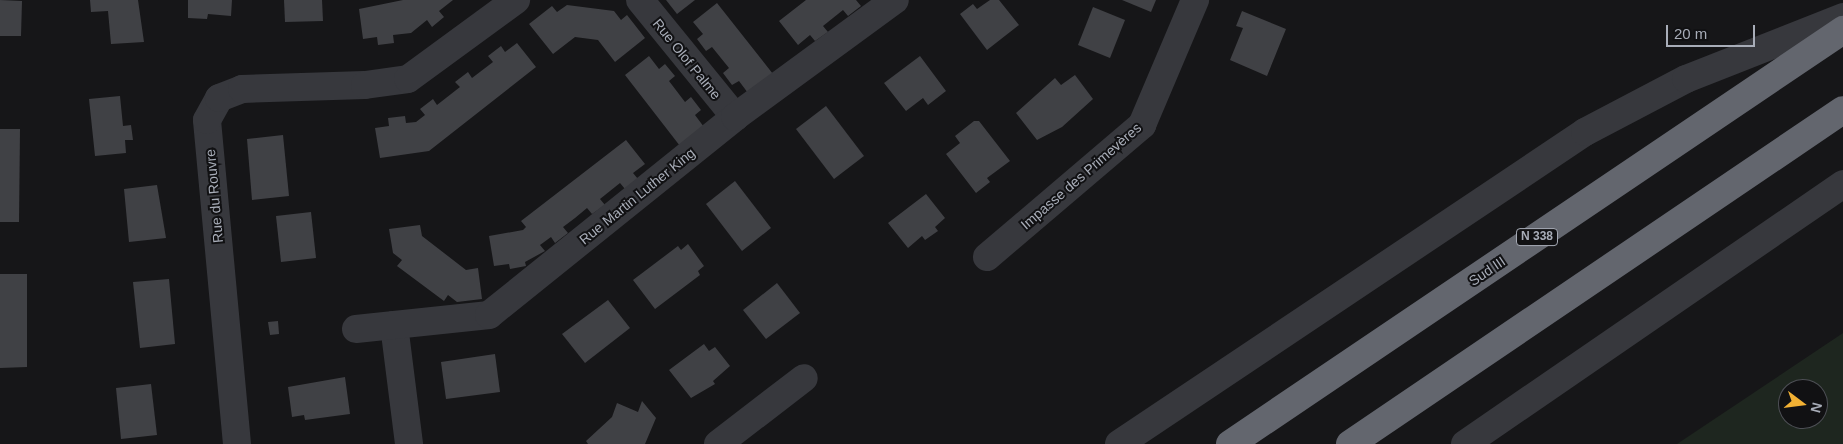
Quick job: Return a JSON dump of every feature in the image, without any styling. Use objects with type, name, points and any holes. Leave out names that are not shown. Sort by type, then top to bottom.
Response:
[{"type":"highway","name":"Sud III","points":[[1230,444],[1843,30]]},
{"type":"highway","points":[[1350,444],[1843,110]]},
{"type":"street","name":"Rue du Rouvre","points":[[237,444],[207,120],[220,98],[242,89],[365,85],[408,79],[516,0]]},
{"type":"street","name":"Rue Olof Palme","points":[[640,0],[735,117]]},
{"type":"street","name":"Rue Martin Luther King","points":[[356,329],[489,315],[735,117],[894,0]]},
{"type":"street","name":"Impasse des Primevères","points":[[987,257],[1142,125],[1195,0]]},
{"type":"street","points":[[1119,444],[1585,132],[1686,79],[1843,17]]},
{"type":"street","points":[[1465,444],[1843,184]]},
{"type":"street","points":[[394,325],[410,444]]},
{"type":"street","points":[[718,444],[804,378]]},
{"type":"shaded area","points":[[1843,333],[1843,444],[1677,444]]},
{"type":"building","points":[[0,0],[22,1],[21,36],[0,36]]},
{"type":"building","points":[[90,0],[138,0],[144,42],[111,44],[108,11],[91,12]]},
{"type":"building","points":[[188,0],[232,0],[231,16],[208,14],[207,19],[188,18]]},
{"type":"building","points":[[284,0],[322,0],[323,21],[285,22]]},
{"type":"building","points":[[403,0],[453,0],[439,11],[444,17],[432,27],[427,20],[411,33],[393,35],[394,43],[378,45],[377,37],[363,39],[359,9]]},
{"type":"building","points":[[666,0],[695,0],[677,14]]},
{"type":"building","points":[[806,0],[856,0],[861,6],[848,16],[843,10],[823,26],[828,32],[815,41],[810,35],[798,45],[779,21]]},
{"type":"building","points":[[990,0],[999,0],[1019,25],[987,50],[960,14],[973,4],[977,9]]},
{"type":"building","points":[[1122,0],[1156,0],[1151,12]]},
{"type":"building","points":[[717,3],[773,74],[748,93],[739,81],[732,85],[723,73],[729,68],[712,47],[706,51],[697,39],[703,34],[693,22]]},
{"type":"building","points":[[567,5],[614,11],[621,20],[627,15],[645,38],[615,62],[598,40],[575,37],[553,54],[529,24],[552,6],[557,12]]},
{"type":"building","points":[[1093,7],[1125,20],[1110,58],[1078,45]]},
{"type":"building","points":[[1242,11],[1286,29],[1267,76],[1230,60],[1243,28],[1236,26]]},
{"type":"building","points":[[517,43],[536,67],[429,151],[380,158],[375,128],[389,126],[388,118],[405,116],[406,123],[416,122],[425,115],[420,109],[433,99],[437,105],[460,87],[455,82],[468,72],[472,78],[493,62],[488,56],[501,46],[505,52]]},
{"type":"building","points":[[649,56],[659,69],[665,64],[675,76],[669,81],[685,102],[691,97],[701,110],[695,115],[704,127],[680,146],[625,75]]},
{"type":"building","points":[[920,56],[946,91],[928,105],[923,98],[906,111],[884,83]]},
{"type":"building","points":[[1075,75],[1093,99],[1062,127],[1037,140],[1016,113],[1055,78],[1061,85]]},
{"type":"building","points":[[120,96],[123,126],[131,125],[133,140],[125,140],[126,153],[95,156],[89,99]]},
{"type":"building","points":[[826,106],[864,156],[834,179],[796,129]]},
{"type":"building","points":[[974,121],[979,121],[1010,161],[987,178],[990,182],[976,193],[946,154],[960,143],[955,136]]},
{"type":"building","points":[[0,129],[20,129],[19,222],[0,222]]},
{"type":"building","points":[[283,135],[289,196],[252,200],[247,139]]},
{"type":"building","points":[[626,140],[645,164],[633,173],[638,179],[625,189],[620,183],[600,199],[605,205],[592,214],[587,208],[563,227],[568,233],[555,243],[551,237],[540,245],[545,251],[525,262],[526,266],[510,269],[509,264],[494,266],[489,236],[523,230],[526,227],[521,221]]},
{"type":"building","points":[[735,181],[771,228],[742,251],[706,204]]},
{"type":"building","points":[[157,185],[166,238],[129,242],[124,189]]},
{"type":"building","points":[[926,194],[945,218],[935,227],[938,231],[925,240],[922,236],[908,248],[888,223]]},
{"type":"building","points":[[311,212],[316,258],[281,262],[276,216]]},
{"type":"building","points":[[420,225],[422,236],[466,270],[478,268],[482,299],[457,302],[448,295],[444,301],[397,266],[402,260],[393,253],[389,229]]},
{"type":"building","points":[[688,244],[704,266],[698,271],[700,275],[655,309],[633,280],[678,246],[681,250]]},
{"type":"building","points":[[0,274],[27,274],[27,367],[0,368]]},
{"type":"building","points":[[169,279],[175,344],[140,348],[133,282]]},
{"type":"building","points":[[777,283],[800,313],[766,339],[743,310]]},
{"type":"building","points":[[608,300],[630,328],[585,363],[562,334]]},
{"type":"building","points":[[278,321],[279,334],[270,335],[268,322]]},
{"type":"building","points":[[704,344],[709,351],[715,347],[730,366],[713,381],[715,384],[691,398],[669,370]]},
{"type":"building","points":[[495,354],[500,392],[446,399],[441,362]]},
{"type":"building","points":[[345,377],[350,414],[305,420],[304,415],[292,417],[288,387]]},
{"type":"building","points":[[151,384],[157,435],[121,439],[116,388]]},
{"type":"building","points":[[642,401],[656,418],[645,444],[588,444],[586,441],[612,417],[617,403],[638,412]]}]
